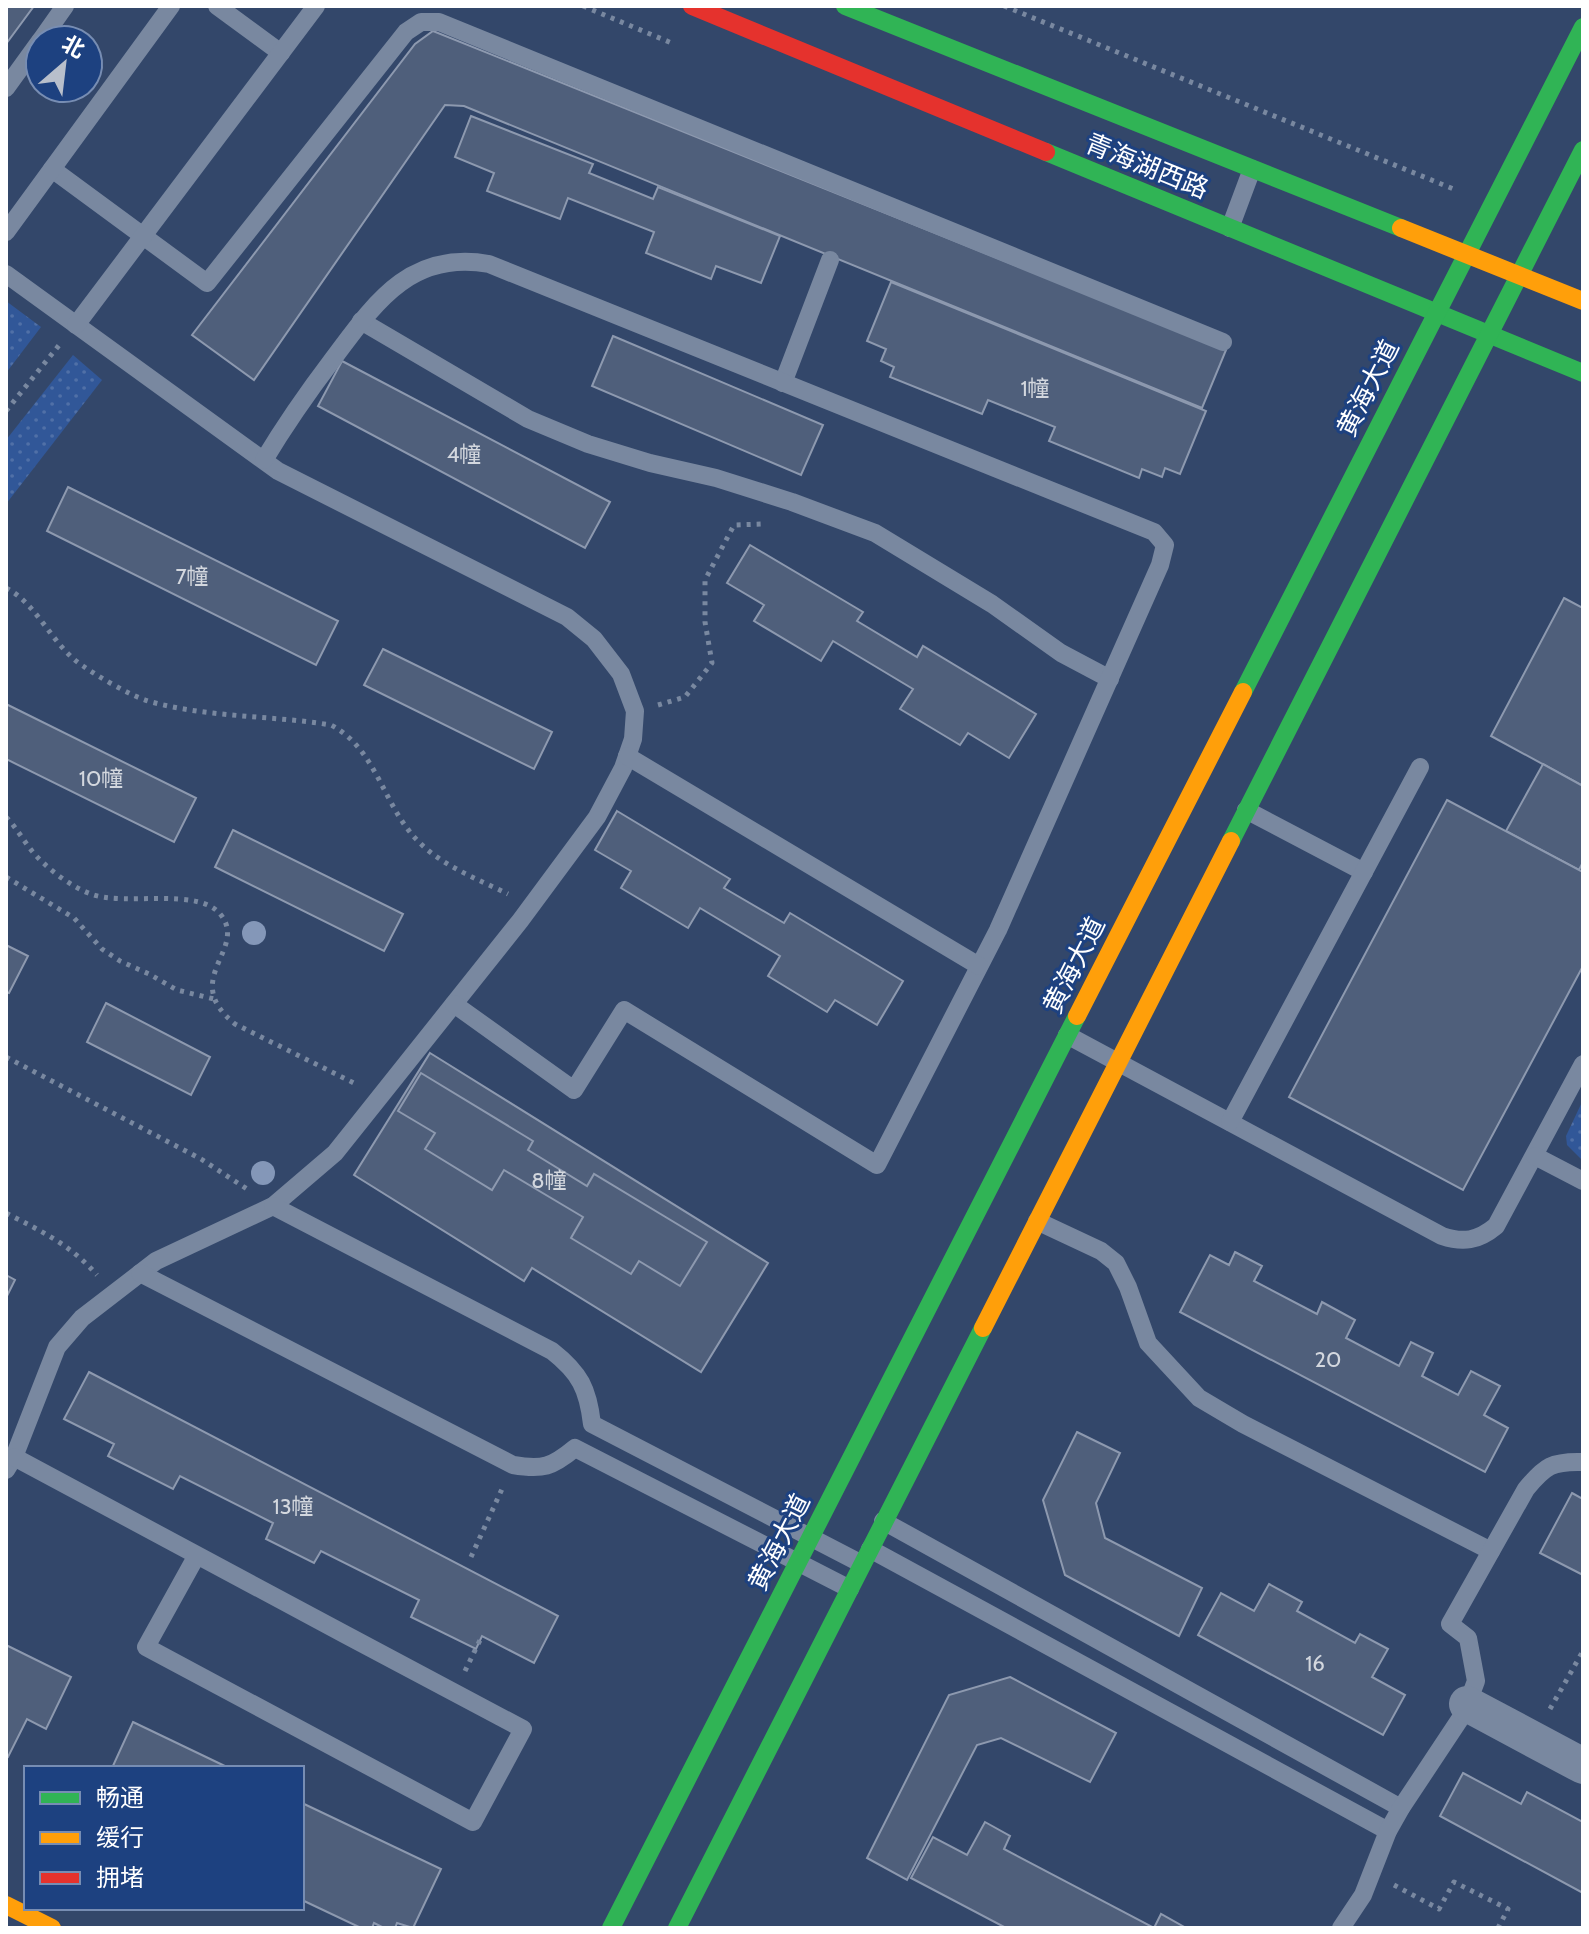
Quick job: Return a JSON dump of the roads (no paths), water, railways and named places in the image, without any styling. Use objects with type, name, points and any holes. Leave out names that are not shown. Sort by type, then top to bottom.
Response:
[{"type":"street","name":"青海湖西路","points":[[692,6],[1583,373]]},
{"type":"street","name":"青海湖西路","points":[[845,6],[1583,301]]},
{"type":"street","name":"黄海大道","points":[[611,1928],[1583,27]]},
{"type":"street","points":[[677,1928],[1583,150]]},
{"type":"street","points":[[1467,1704],[1583,1766]]},
{"type":"street","points":[[6,1905],[52,1928]]},
{"type":"lane","points":[[52,24],[65,6]]},
{"type":"lane","points":[[6,232],[171,6]]},
{"type":"lane","points":[[217,6],[281,53]]},
{"type":"lane","points":[[76,325],[316,6]]},
{"type":"lane","points":[[52,169],[207,283],[406,32],[438,14],[856,195],[1223,342]]},
{"type":"lane","points":[[6,88],[24,63]]},
{"type":"lane","points":[[1230,228],[1252,169]]},
{"type":"lane","points":[[264,460],[295,409],[361,321],[391,289],[440,264],[464,260],[489,264],[1154,532],[1165,545],[1160,565],[998,930],[877,1165],[624,1010],[574,1090],[454,1004]]},
{"type":"lane","points":[[783,383],[830,260]]},
{"type":"lane","points":[[6,274],[278,471],[567,617],[594,639],[621,674],[635,711],[633,739],[627,756],[597,817],[531,906],[335,1153],[273,1206],[156,1261],[82,1318],[57,1347],[10,1464],[197,1555],[523,1729],[473,1822],[146,1647],[197,1555]]},
{"type":"lane","points":[[361,321],[528,419],[588,444],[650,463],[716,478],[875,533],[992,604],[1061,653],[1110,679]]},
{"type":"lane","points":[[627,756],[979,966]]},
{"type":"lane","points":[[1230,1122],[1420,767]]},
{"type":"lane","points":[[1246,810],[1364,872]]},
{"type":"lane","points":[[1067,1035],[1456,1241],[1474,1240],[1496,1226],[1583,1064]]},
{"type":"lane","points":[[1535,1156],[1583,1181]]},
{"type":"lane","points":[[273,1206],[552,1351],[579,1377],[589,1397],[592,1424],[810,1538],[866,1557],[1388,1831]]},
{"type":"lane","points":[[1037,1221],[1101,1251],[1116,1263],[1148,1343],[1199,1398],[1491,1551]]},
{"type":"lane","points":[[140,1273],[513,1465],[536,1469],[556,1464],[575,1448],[850,1589]]},
{"type":"lane","points":[[1341,1928],[1363,1895],[1388,1831],[1464,1713],[1476,1681],[1468,1638],[1450,1624],[1526,1489],[1542,1470],[1560,1461],[1583,1462]]},
{"type":"lane","points":[[883,1521],[1401,1808]]}]
